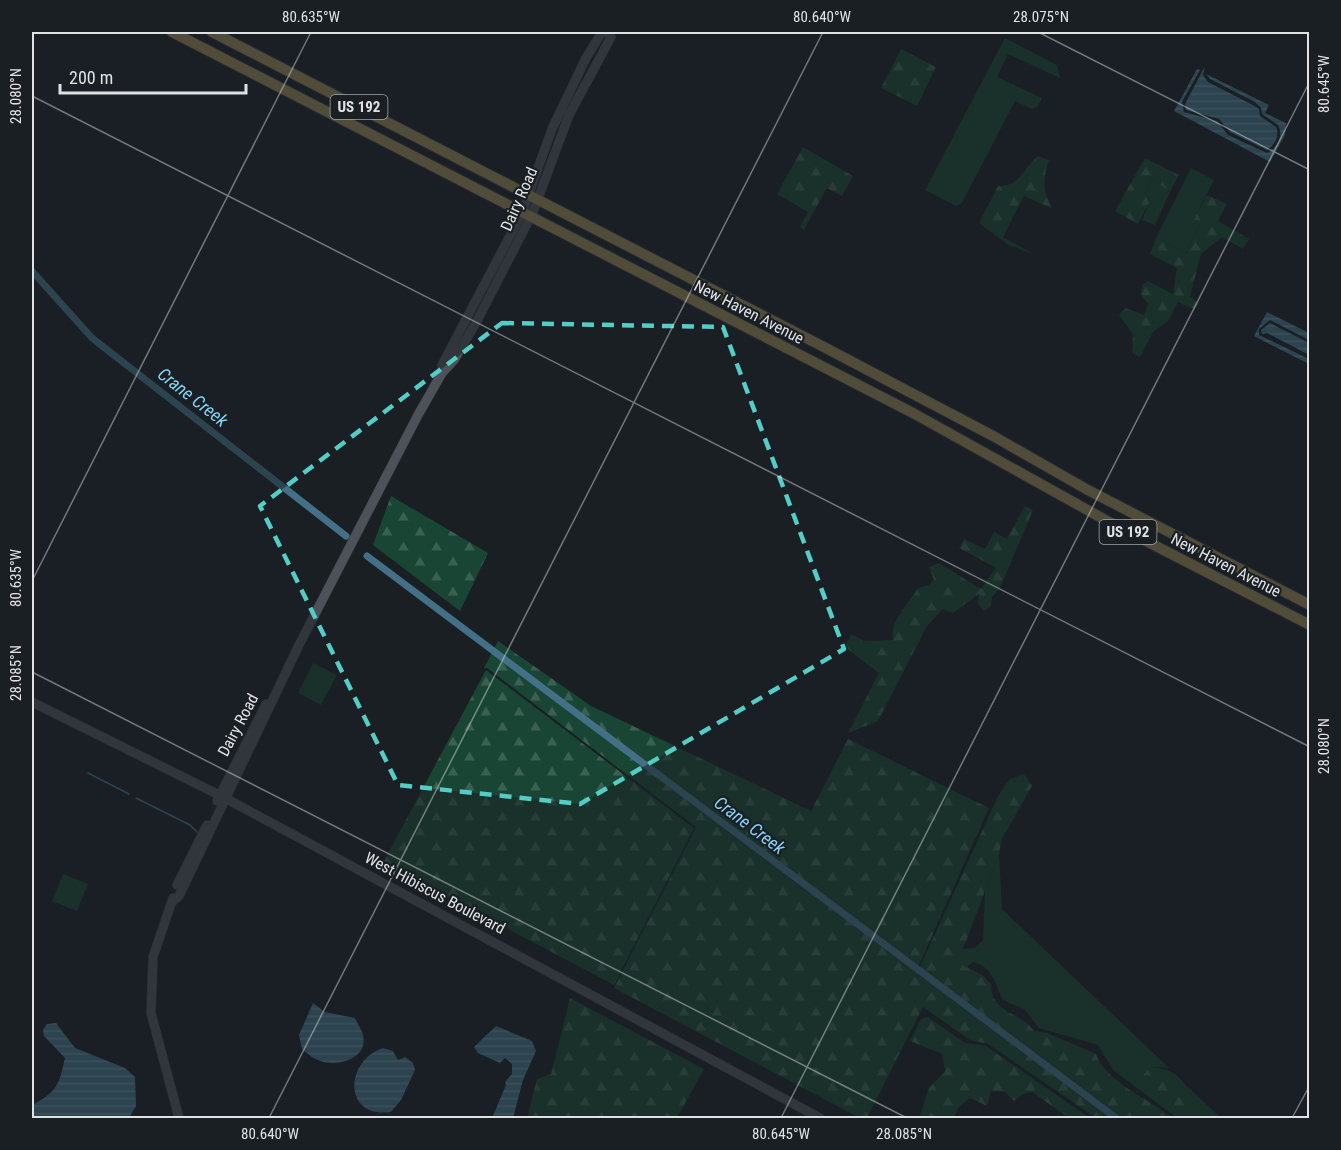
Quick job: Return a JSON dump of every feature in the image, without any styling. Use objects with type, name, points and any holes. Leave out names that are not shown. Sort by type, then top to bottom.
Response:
[{"type":"main road","name":"New Haven Avenue","points":[[172,32],[795,352],[1005,463],[1049,489],[1310,625]]},
{"type":"main road","name":"New Haven Avenue","points":[[212,32],[822,346],[1086,489],[1310,604]]},
{"type":"main road","points":[[204,48],[220,49],[233,43]]},
{"type":"main road","points":[[225,59],[238,53],[258,56]]},
{"type":"main road","points":[[325,111],[343,112],[358,107]]},
{"type":"main road","points":[[392,145],[408,140],[429,143]]},
{"type":"main road","points":[[610,258],[632,260],[643,254]]},
{"type":"main road","points":[[714,311],[729,306],[746,307]]},
{"type":"main road","points":[[769,339],[789,341],[802,336]]},
{"type":"main road","points":[[795,352],[805,346],[822,346]]},
{"type":"main road","points":[[1005,463],[1022,466],[1037,461]]},
{"type":"main road","points":[[1049,489],[1066,485],[1086,489]]},
{"type":"street","name":"Dairy Road","points":[[179,1119],[151,1013],[153,957],[172,902],[179,896],[222,797],[442,373],[442,365],[526,215],[569,115],[611,37],[605,32]]},
{"type":"street","name":"West Hibiscus Boulevard","points":[[32,702],[222,797],[820,1119]]},
{"type":"highlighted area","points":[[502,323],[723,327],[844,649],[580,804],[398,785],[260,506]]},
{"type":"green space","points":[[1005,38],[1057,65],[1060,78],[1008,54],[997,77],[1042,98],[1037,107],[1032,109],[1015,101],[962,203],[956,206],[925,190]]},
{"type":"green space","points":[[901,49],[936,67],[917,106],[881,88]]},
{"type":"green space","points":[[803,147],[853,176],[842,196],[827,188],[804,230],[800,227],[808,212],[777,194]]},
{"type":"green space","points":[[1038,156],[1049,160],[1045,185],[1049,203],[1053,209],[1024,196],[1003,237],[1035,255],[1007,244],[979,223],[998,186],[1017,180]]},
{"type":"green space","points":[[1145,158],[1179,175],[1170,192],[1152,179],[1145,191],[1149,203],[1138,224],[1115,211]]},
{"type":"green space","points":[[1191,168],[1214,180],[1194,219],[1200,225],[1186,253],[1156,238]]},
{"type":"green space","points":[[1152,179],[1170,192],[1155,225],[1142,220],[1149,203],[1145,191]]},
{"type":"green space","points":[[1207,195],[1227,204],[1218,221],[1249,239],[1243,249],[1222,237],[1201,254],[1190,296],[1199,303],[1194,309],[1178,302],[1168,321],[1153,332],[1140,357],[1132,353],[1133,334],[1119,315],[1125,308],[1144,315],[1148,304],[1141,295],[1142,285],[1148,281],[1173,294],[1177,268],[1150,254],[1156,238],[1186,253],[1200,225],[1194,219]]},
{"type":"green space","points":[[391,496],[488,553],[460,611],[373,545]]},
{"type":"green space","points":[[1025,506],[1033,510],[1000,588],[992,597],[991,606],[984,611],[978,604],[979,594],[953,613],[943,609],[927,626],[878,721],[848,733],[879,673],[845,647],[851,634],[864,641],[893,640],[894,625],[901,612],[918,588],[929,585],[934,580],[929,567],[939,563],[981,589],[996,568],[959,548],[964,539],[985,549],[994,532],[1007,539]]},
{"type":"green space","points":[[498,641],[591,706],[811,811],[848,739],[989,808],[917,970],[1115,1118],[1096,1118],[988,1044],[970,1040],[923,1007],[867,1118],[860,1118],[614,988],[696,827],[487,668],[484,668]]},
{"type":"green space","points":[[313,663],[337,675],[321,705],[298,693]]},
{"type":"green space","points":[[486,670],[694,828],[614,985],[383,863]]},
{"type":"green space","points":[[1024,774],[1032,786],[1002,839],[999,854],[965,944],[955,961],[984,976],[991,985],[992,994],[1001,1007],[1022,1020],[1034,1031],[1047,1033],[1096,1054],[1101,1064],[1118,1081],[1173,1118],[1120,1118],[919,969],[998,796],[1010,779]]},
{"type":"green space","points":[[999,854],[1002,909],[1169,1068],[1150,1067],[1192,1096],[1187,1086],[1221,1118],[1177,1118],[1113,1070],[1098,1045],[1039,1028],[1024,1009],[1003,1000],[989,972],[980,964],[973,962],[967,967],[954,962],[962,949],[975,948],[983,940],[985,891]]},
{"type":"green space","points":[[63,874],[88,884],[77,911],[52,901]]},
{"type":"green space","points":[[570,998],[704,1069],[677,1118],[527,1118],[537,1079],[551,1074]]},
{"type":"green space","points":[[928,1017],[965,1043],[986,1046],[1090,1118],[1069,1118],[1032,1092],[1023,1094],[1014,1101],[1005,1092],[991,1091],[987,1106],[970,1098],[959,1107],[954,1118],[919,1118],[929,1088],[945,1071],[942,1054],[910,1041],[921,1019]]},
{"type":"green space","points":[[1150,1067],[1170,1072],[1184,1083],[1192,1096],[1185,1107],[1165,1105],[1151,1094],[1144,1079],[1144,1074]]},
{"type":"water","points":[[1205,66],[1203,75],[1208,82],[1253,105],[1259,109],[1260,116],[1276,127],[1277,136],[1270,148],[1267,150],[1230,132],[1219,119],[1186,110],[1185,104]]},
{"type":"water","points":[[1197,69],[1200,70],[1182,102],[1184,112],[1217,121],[1228,135],[1267,153],[1278,141],[1280,129],[1278,125],[1262,114],[1261,108],[1255,102],[1210,79],[1206,74],[1269,105],[1265,113],[1286,123],[1285,135],[1270,162],[1174,111]]},
{"type":"water","points":[[1267,312],[1309,333],[1309,340],[1270,320],[1259,329],[1259,335],[1309,359],[1309,364],[1254,336]]},
{"type":"water","points":[[1270,323],[1309,343],[1309,355],[1267,333],[1262,334],[1261,330]]},
{"type":"water","points":[[313,1003],[325,1012],[355,1018],[362,1033],[363,1044],[356,1056],[341,1062],[325,1062],[314,1058],[302,1049],[299,1035]]},
{"type":"water","points":[[56,1023],[75,1048],[125,1068],[135,1077],[136,1106],[129,1118],[32,1118],[32,1105],[52,1092],[59,1081],[63,1067],[65,1058],[44,1036],[43,1030],[47,1024]]},
{"type":"water","points":[[496,1026],[532,1041],[536,1051],[523,1080],[513,1118],[492,1118],[506,1085],[505,1082],[512,1074],[512,1064],[505,1058],[500,1063],[478,1053],[474,1047]]},
{"type":"water","points":[[383,1048],[393,1051],[398,1060],[405,1057],[413,1063],[415,1070],[401,1100],[391,1112],[375,1112],[364,1107],[357,1098],[354,1088],[361,1064],[370,1055]]},
{"type":"waterway","name":"Crane Creek","points":[[32,271],[92,338],[346,536]]},
{"type":"waterway","name":"Crane Creek","points":[[367,556],[1116,1118]]},
{"type":"waterway","points":[[88,773],[129,794]]},
{"type":"waterway","points":[[136,798],[190,825],[197,832]]}]
